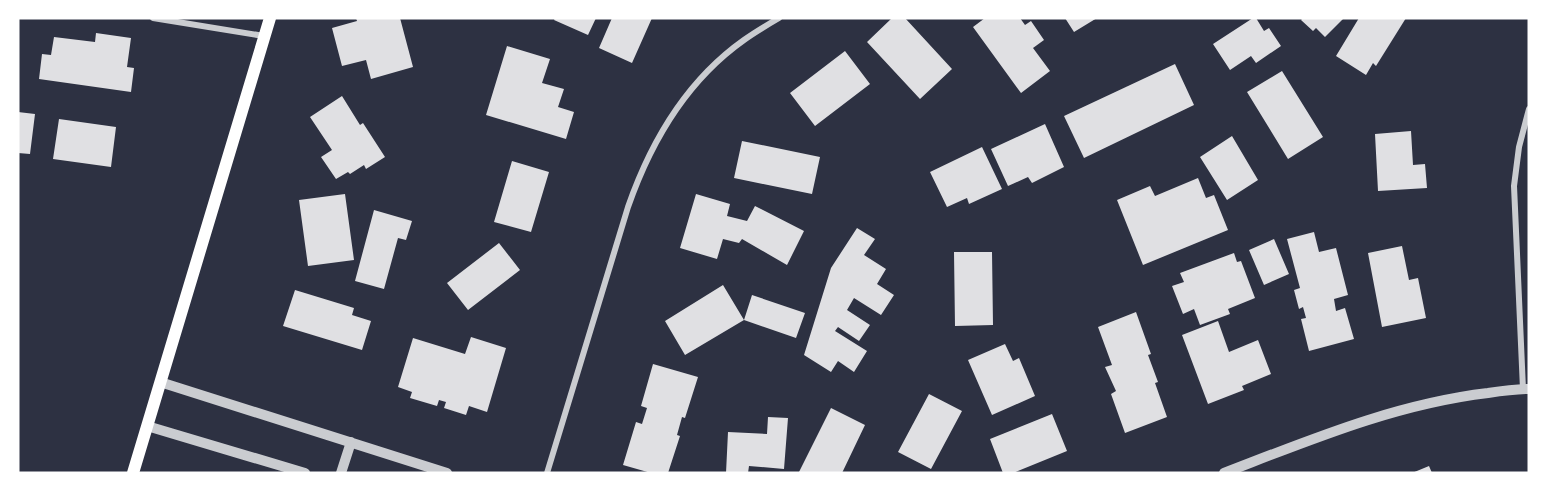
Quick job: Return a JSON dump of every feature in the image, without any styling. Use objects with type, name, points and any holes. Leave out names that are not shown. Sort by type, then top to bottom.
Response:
[{"type":"main road","points":[[133,473],[270,18]]},
{"type":"street","points":[[153,18],[264,36]]},
{"type":"street","points":[[547,473],[628,207],[640,172],[657,138],[681,102],[709,69],[743,40],[779,18]]},
{"type":"street","points":[[1224,473],[1340,429],[1419,404],[1526,389],[1514,186],[1518,147],[1529,110]]},
{"type":"street","points":[[160,382],[447,473]]},
{"type":"street","points":[[147,426],[304,473]]},
{"type":"street","points":[[342,473],[351,442]]},
{"type":"building","points":[[356,18],[400,18],[413,67],[371,79],[366,60],[342,66],[332,28],[357,21]]},
{"type":"building","points":[[555,18],[596,18],[588,35],[554,20]]},
{"type":"building","points":[[612,18],[652,18],[632,63],[599,48]]},
{"type":"building","points":[[892,18],[905,18],[952,69],[920,99],[867,42]]},
{"type":"building","points":[[985,18],[1020,18],[1025,25],[1031,21],[1044,40],[1033,48],[1050,71],[1021,93],[973,27]]},
{"type":"building","points":[[1065,18],[1097,18],[1074,32]]},
{"type":"building","points":[[1256,18],[1264,31],[1269,28],[1281,46],[1256,63],[1251,56],[1230,70],[1213,44]]},
{"type":"building","points":[[1303,18],[1344,18],[1325,37],[1316,28],[1313,31],[1301,20]]},
{"type":"building","points":[[1359,18],[1406,18],[1376,66],[1373,63],[1366,75],[1336,56]]},
{"type":"building","points":[[96,33],[131,38],[127,67],[134,68],[131,92],[39,79],[42,54],[51,55],[54,37],[95,42]]},
{"type":"building","points":[[507,46],[550,59],[542,83],[564,89],[558,107],[574,112],[566,139],[486,115]]},
{"type":"building","points":[[845,51],[870,84],[815,126],[790,93]]},
{"type":"building","points":[[1175,64],[1194,105],[1084,158],[1064,116]]},
{"type":"building","points":[[1282,71],[1323,137],[1288,159],[1247,92]]},
{"type":"building","points":[[342,96],[360,125],[363,123],[385,157],[366,169],[364,165],[336,179],[321,157],[332,150],[310,117]]},
{"type":"building","points":[[18,112],[35,114],[30,154],[18,153]]},
{"type":"building","points":[[59,119],[116,127],[111,167],[53,159]]},
{"type":"building","points":[[1045,124],[1064,167],[1032,183],[1028,177],[1008,186],[991,149]]},
{"type":"building","points":[[1411,131],[1413,165],[1425,164],[1427,188],[1378,191],[1375,134]]},
{"type":"building","points":[[1232,136],[1258,180],[1227,200],[1200,157]]},
{"type":"building","points":[[742,141],[820,157],[812,194],[734,178]]},
{"type":"building","points":[[982,147],[1002,189],[969,204],[967,198],[947,207],[930,172]]},
{"type":"building","points":[[512,161],[549,172],[531,232],[494,222]]},
{"type":"building","points":[[1198,178],[1206,198],[1214,195],[1228,230],[1143,265],[1117,200],[1150,186],[1155,196]]},
{"type":"building","points":[[345,194],[354,260],[308,266],[299,200]]},
{"type":"building","points":[[696,194],[730,204],[727,216],[747,221],[755,206],[804,231],[787,265],[742,239],[739,243],[723,239],[717,259],[680,248]]},
{"type":"building","points":[[374,210],[412,221],[406,240],[398,238],[384,289],[355,281]]},
{"type":"building","points":[[857,228],[875,239],[864,255],[886,269],[877,284],[894,295],[881,315],[854,298],[847,310],[870,325],[859,341],[838,327],[835,331],[867,351],[854,372],[838,361],[831,372],[804,355],[831,268]]},
{"type":"building","points":[[1314,232],[1319,252],[1336,248],[1348,295],[1334,299],[1336,311],[1345,308],[1354,339],[1309,351],[1301,319],[1306,318],[1303,307],[1299,309],[1294,290],[1300,288],[1287,239]]},
{"type":"building","points":[[1274,239],[1289,274],[1264,285],[1249,250]]},
{"type":"building","points":[[499,243],[520,270],[468,310],[447,283]]},
{"type":"building","points":[[1402,246],[1409,280],[1418,278],[1426,318],[1382,327],[1368,253]]},
{"type":"building","points":[[954,252],[992,252],[993,325],[955,326]]},
{"type":"building","points":[[1234,253],[1237,262],[1241,261],[1255,298],[1228,309],[1230,314],[1200,325],[1194,309],[1183,314],[1172,286],[1184,282],[1180,273]]},
{"type":"building","points":[[723,285],[744,320],[685,355],[665,321]]},
{"type":"building","points":[[295,290],[354,308],[352,315],[371,321],[362,350],[283,326]]},
{"type":"building","points":[[752,295],[805,313],[796,338],[744,320]]},
{"type":"building","points":[[1136,312],[1151,354],[1148,355],[1158,382],[1155,383],[1167,417],[1125,433],[1111,394],[1116,391],[1105,367],[1112,365],[1098,327]]},
{"type":"building","points":[[1218,321],[1229,352],[1258,340],[1271,374],[1242,386],[1244,390],[1208,404],[1182,335]]},
{"type":"building","points":[[471,337],[506,348],[487,412],[469,406],[466,415],[444,408],[446,402],[439,400],[437,406],[410,398],[412,392],[398,387],[413,338],[465,354]]},
{"type":"building","points":[[1005,344],[1013,361],[1019,358],[1035,396],[992,415],[968,360]]},
{"type":"building","points":[[653,364],[698,377],[685,418],[682,417],[677,435],[680,436],[668,473],[651,473],[623,465],[636,422],[642,424],[647,408],[641,406]]},
{"type":"building","points":[[929,394],[962,411],[931,469],[898,452]]},
{"type":"building","points":[[831,408],[865,425],[842,473],[799,472]]},
{"type":"building","points":[[1052,414],[1067,451],[1013,473],[1003,473],[990,439]]},
{"type":"building","points":[[768,417],[788,418],[784,469],[749,466],[748,473],[726,473],[728,432],[767,434]]},
{"type":"building","points":[[1429,466],[1432,473],[1412,473]]}]
